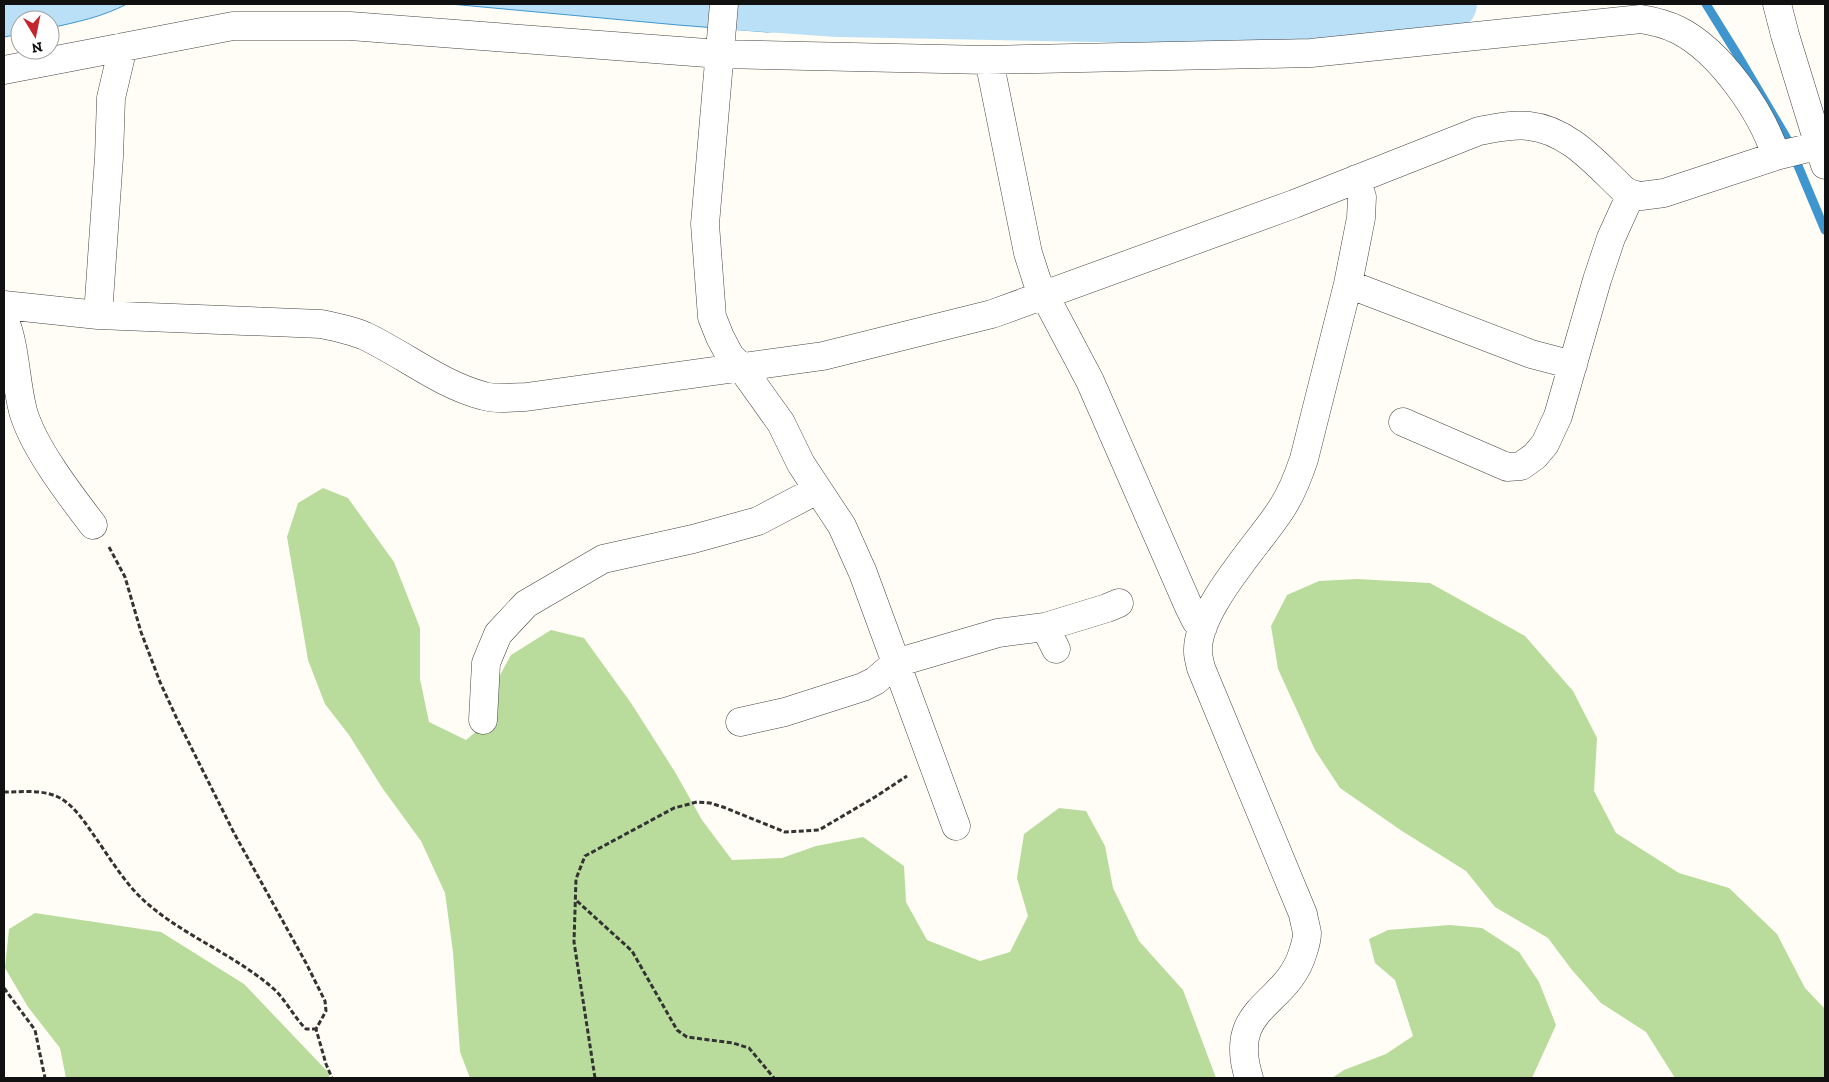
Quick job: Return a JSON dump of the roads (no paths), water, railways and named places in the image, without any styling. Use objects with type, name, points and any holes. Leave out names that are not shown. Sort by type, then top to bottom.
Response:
[{"type":"street","points":[[724,4],[705,224],[712,317],[730,356],[741,367],[781,423],[800,464],[842,526],[863,573],[956,826]]},
{"type":"street","points":[[1777,4],[1805,152]]},
{"type":"street","points":[[4,70],[233,26],[350,26],[720,48],[989,60],[1311,54],[1641,19],[1659,22],[1678,30],[1697,42],[1720,63],[1744,92],[1772,142],[1805,152]]},
{"type":"street","points":[[98,315],[109,157],[111,98],[123,47]]},
{"type":"street","points":[[989,60],[1028,253],[1037,281],[1090,381],[1192,614],[1203,627]]},
{"type":"street","points":[[4,305],[98,315],[321,324],[364,336],[450,383],[485,396],[526,397],[823,356],[992,314],[1294,204],[1479,131],[1506,126],[1530,126],[1553,133],[1573,143],[1624,190],[1630,194],[1640,196],[1664,193],[1805,152]]},
{"type":"street","points":[[1249,1078],[1243,1050],[1246,1032],[1254,1016],[1291,977],[1296,969],[1307,933],[1303,914],[1200,668],[1198,651],[1203,627],[1214,601],[1281,511],[1296,484],[1307,450],[1348,284],[1361,218],[1362,197],[1356,179]]},
{"type":"street","points":[[1403,422],[1507,467],[1521,466],[1528,462],[1545,444],[1558,416],[1602,263],[1630,194]]},
{"type":"street","points":[[1348,284],[1531,354],[1573,365]]},
{"type":"street","points":[[4,318],[11,336],[24,413],[34,438],[72,498],[93,525]]},
{"type":"street","points":[[483,720],[486,663],[498,634],[526,604],[603,559],[693,539],[758,521],[817,490]]},
{"type":"street","points":[[740,722],[785,712],[864,687],[875,681],[896,663],[998,633],[1051,638],[1119,603]]},
{"type":"water","points":[[4,4],[127,4],[99,16],[60,26],[60,10],[10,10],[10,36],[4,37]]},
{"type":"water","points":[[450,4],[873,4],[891,5],[972,18],[767,32]]},
{"type":"waterway","points":[[738,4],[838,11],[1256,19],[1451,4]]},
{"type":"waterway","points":[[1706,4],[1786,137],[1825,230]]}]
